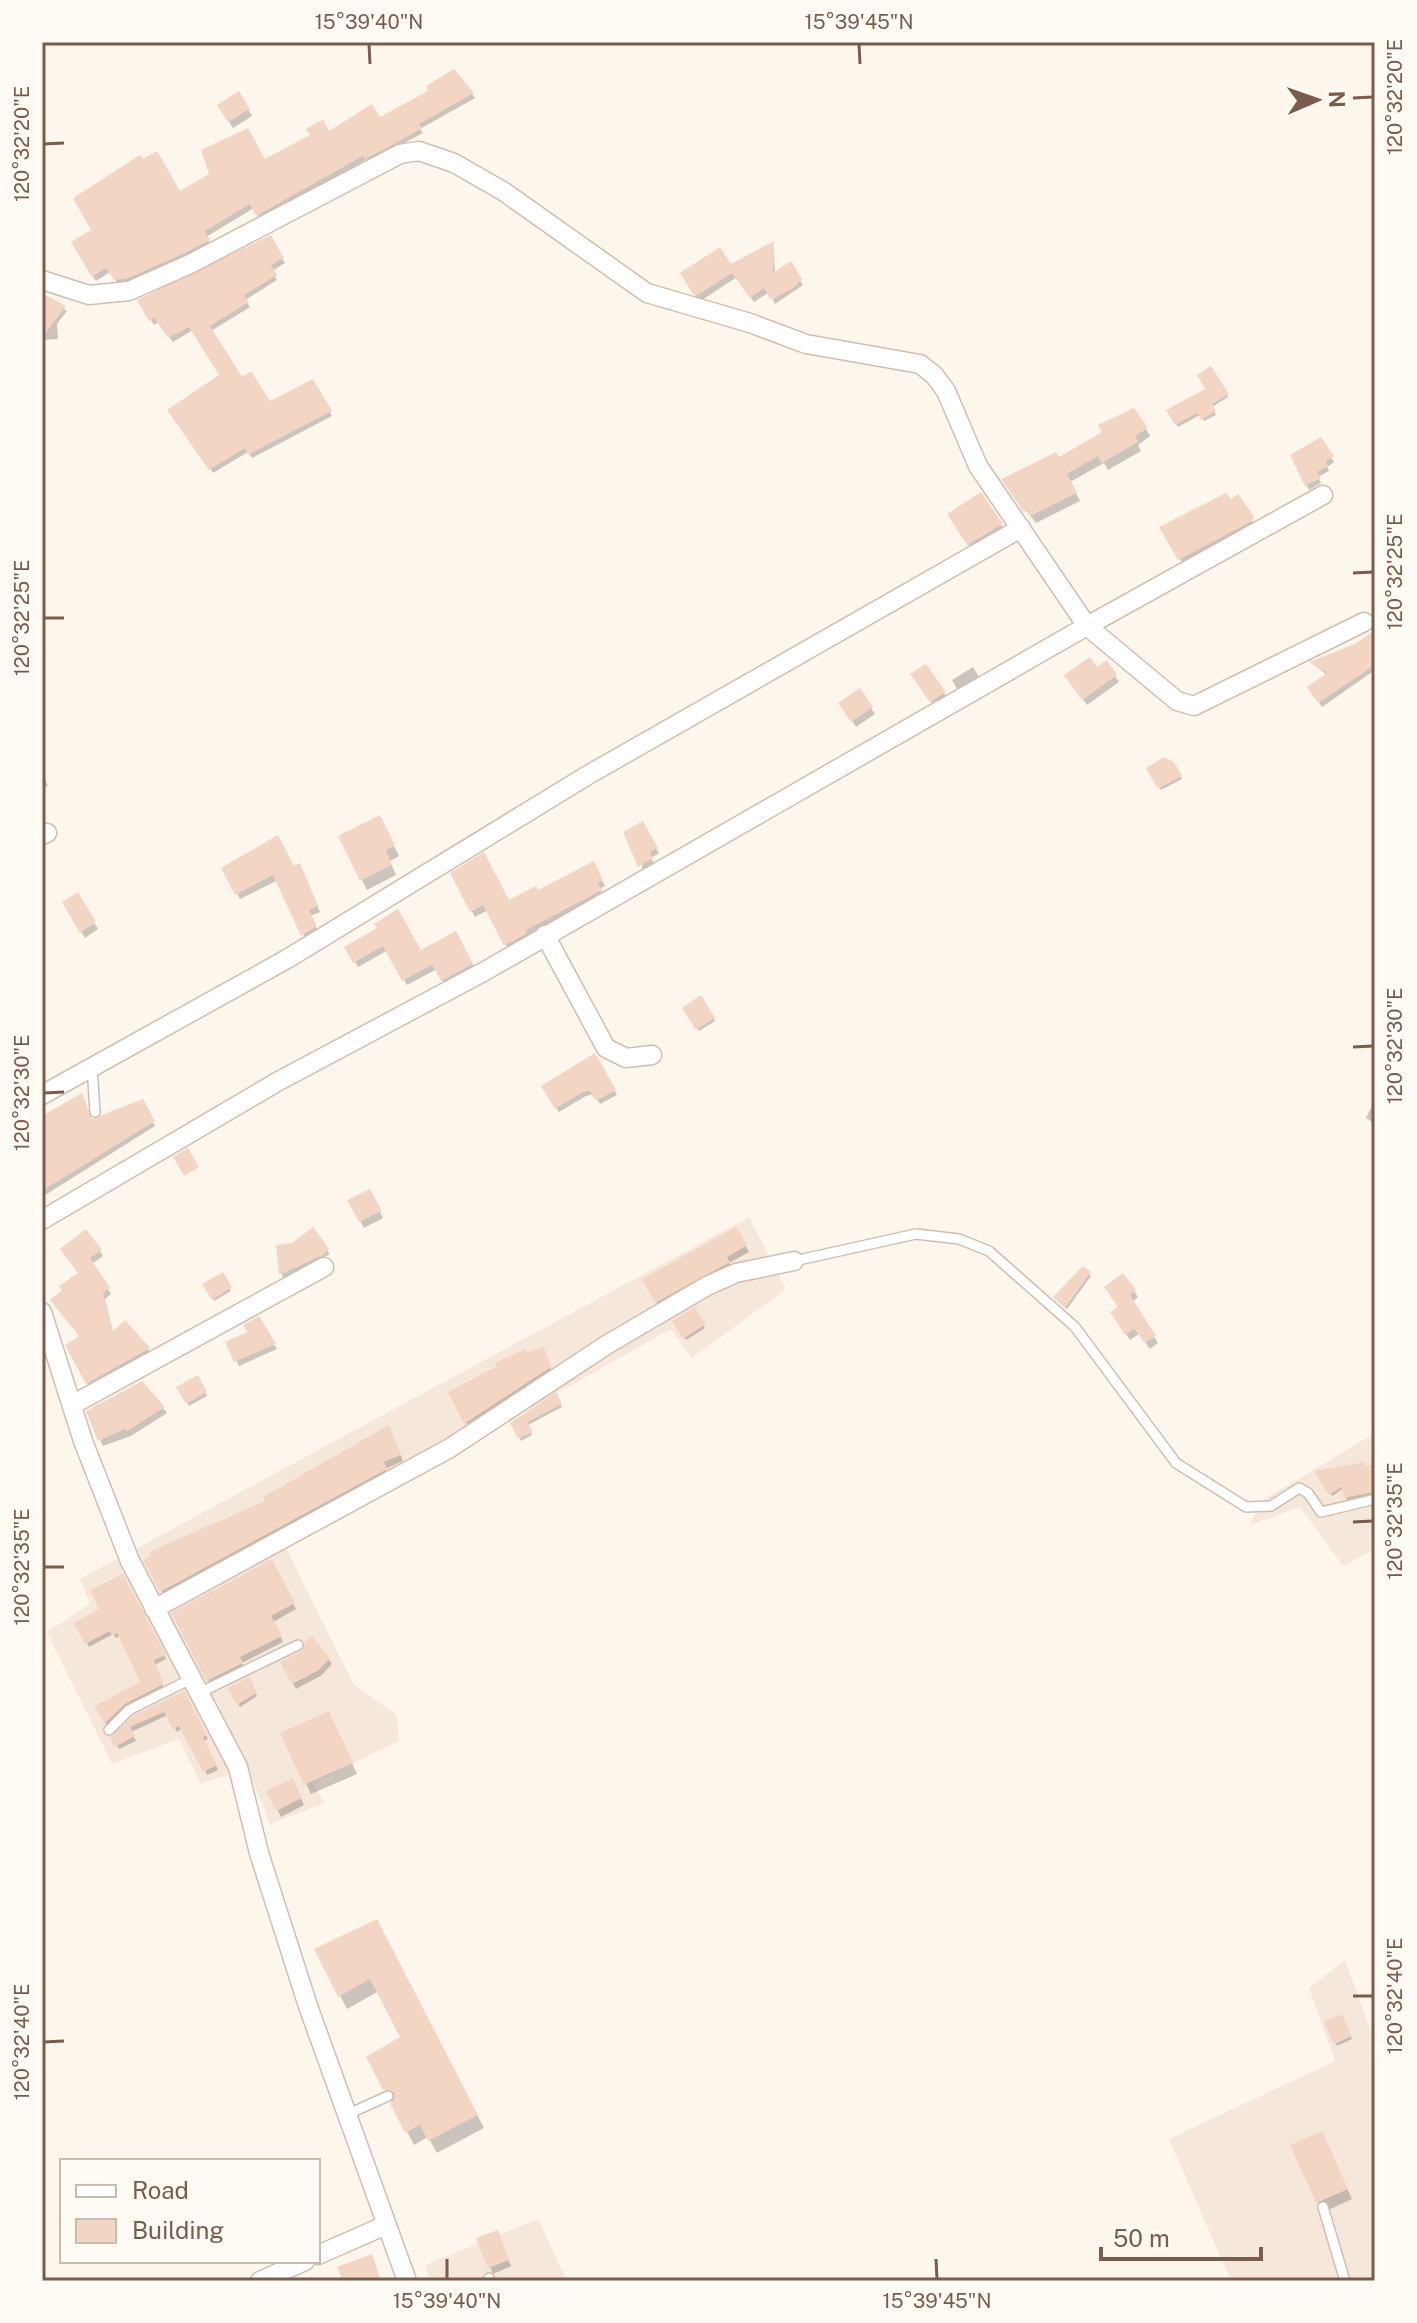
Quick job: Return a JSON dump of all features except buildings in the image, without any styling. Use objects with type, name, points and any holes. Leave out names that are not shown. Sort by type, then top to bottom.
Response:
[{"type":"street","points":[[42,280],[89,295],[129,291],[190,264],[400,154],[419,151],[433,154],[503,191],[647,293],[762,327],[806,344],[920,364],[934,375],[946,391],[978,466],[1087,626],[1177,701],[1194,706],[1364,622]]},
{"type":"street","points":[[42,1220],[277,1082],[545,935],[1323,495]]},
{"type":"street","points":[[42,1095],[287,959],[588,775],[1021,528]]},
{"type":"street","points":[[545,935],[606,1048],[626,1058],[652,1055]]},
{"type":"street","points":[[154,1609],[450,1448],[608,1344],[707,1286],[736,1273],[794,1261]]},
{"type":"street","points":[[72,1405],[324,1267]]},
{"type":"street","points":[[42,1312],[114,1522],[154,1609],[238,1767],[259,1853],[346,2115],[407,2281]]},
{"type":"street","points":[[320,2254],[386,2225]]},
{"type":"street","points":[[260,2281],[300,2263]]},
{"type":"lane","points":[[92,1067],[95,1112]]},
{"type":"lane","points":[[794,1261],[916,1234],[959,1239],[989,1251],[1075,1327],[1176,1463],[1246,1507],[1271,1506],[1299,1488],[1308,1493],[1321,1512],[1375,1499]]},
{"type":"lane","points":[[109,1730],[129,1710],[298,1645]]},
{"type":"lane","points":[[346,2115],[388,2096]]},
{"type":"lane","points":[[1323,2207],[1345,2281]]},
{"type":"shaded area","points":[[749,1217],[786,1289],[692,1358],[671,1329],[285,1546],[354,1685],[397,1715],[399,1741],[312,1783],[325,1803],[270,1824],[247,1767],[201,1784],[179,1739],[112,1764],[47,1632],[90,1604],[80,1579]]},
{"type":"shaded area","points":[[1375,1433],[1375,1549],[1343,1566],[1300,1507],[1250,1525],[1260,1502]]},
{"type":"shaded area","points":[[1345,1960],[1375,2042],[1375,2281],[1231,2281],[1169,2139],[1335,2061],[1309,1988]]},
{"type":"shaded area","points":[[538,2219],[567,2281],[431,2281],[425,2265]]}]
